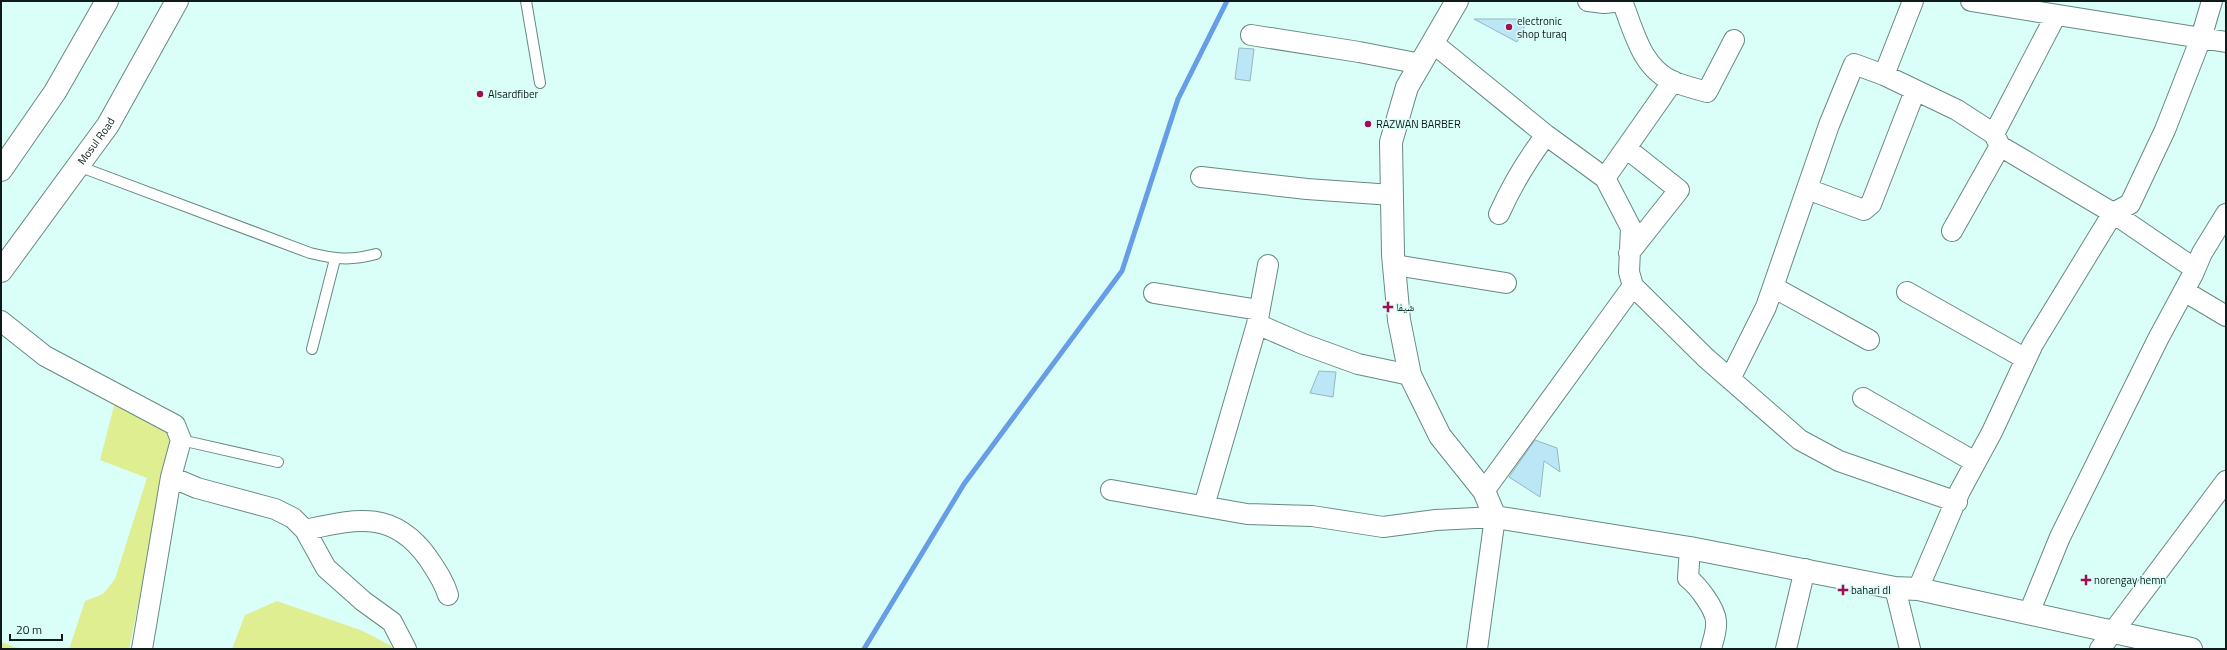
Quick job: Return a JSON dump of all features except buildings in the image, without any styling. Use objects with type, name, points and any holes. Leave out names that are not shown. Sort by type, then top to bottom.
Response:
[{"type":"main road","points":[[1,170],[55,92],[107,1]]},
{"type":"main road","name":"Mosul Road","points":[[1,271],[108,125],[177,1]]},
{"type":"main road","points":[[1457,1],[1407,88],[1391,142],[1395,265],[1399,320],[1410,375],[1440,436],[1484,491],[1495,517],[1690,548],[1805,569],[1895,588],[1918,589],[2029,614],[2106,641],[2191,649]]},
{"type":"street","points":[[1588,1],[1604,3],[1622,1],[1639,48],[1650,64],[1672,81],[1706,92],[1734,40]]},
{"type":"street","points":[[1884,75],[1913,1]]},
{"type":"street","points":[[1971,1],[2018,5],[2056,15],[2226,42]]},
{"type":"street","points":[[1918,589],[1960,491],[2026,359],[2073,276],[2113,213],[2130,204],[2165,130],[2201,38],[2212,1]]},
{"type":"street","points":[[1952,231],[2056,15]]},
{"type":"street","points":[[1251,35],[1380,55],[1421,64]]},
{"type":"street","points":[[1433,43],[1546,135],[1605,178],[1631,228],[1629,272],[1633,286],[1730,379],[1800,440],[1839,462],[1956,502]]},
{"type":"street","points":[[1730,379],[1766,307],[1829,125],[1854,64],[1884,75],[1915,91],[1958,110],[1997,140],[2113,213],[2195,269]]},
{"type":"street","points":[[1605,178],[1672,81]]},
{"type":"street","points":[[1807,189],[1855,208],[1864,210],[1871,204],[1915,91]]},
{"type":"street","points":[[1499,214],[1514,181],[1546,135]]},
{"type":"street","points":[[1626,148],[1679,190],[1630,253]]},
{"type":"street","points":[[1201,176],[1307,189],[1392,195]]},
{"type":"street","points":[[2029,614],[2060,537],[2158,338],[2184,291],[2202,253],[2226,214]]},
{"type":"street","points":[[1204,506],[1258,317],[1268,265]]},
{"type":"street","points":[[1395,265],[1506,283]]},
{"type":"street","points":[[1484,491],[1633,286]]},
{"type":"street","points":[[1773,287],[1870,340]]},
{"type":"street","points":[[2184,291],[2226,316]]},
{"type":"street","points":[[1907,292],[2026,359]]},
{"type":"street","points":[[1154,293],[1258,317],[1303,344],[1358,364],[1410,375]]},
{"type":"street","points":[[1,321],[45,356],[175,425],[181,440],[171,477],[142,649]]},
{"type":"street","points":[[1863,398],[1975,462]]},
{"type":"street","points":[[171,477],[197,488],[275,509],[293,518],[305,530],[326,568],[362,601],[392,622],[406,649]]},
{"type":"street","points":[[2106,641],[2226,481]]},
{"type":"street","points":[[1111,490],[1247,514],[1312,516],[1383,527],[1436,520],[1495,517],[1477,649]]},
{"type":"street","points":[[305,530],[344,521],[364,520],[391,524],[418,544],[444,582],[448,595]]},
{"type":"street","points":[[1690,548],[1688,578],[1697,586],[1715,613],[1716,630],[1711,649]]},
{"type":"street","points":[[1786,649],[1805,569]]},
{"type":"street","points":[[1895,588],[1910,649]]},
{"type":"lane","points":[[526,1],[540,83]]},
{"type":"lane","points":[[78,166],[310,253],[336,259],[358,259],[376,254]]},
{"type":"lane","points":[[312,349],[336,259]]},
{"type":"lane","points":[[181,440],[278,462]]},
{"type":"green space","points":[[115,402],[168,430],[171,444],[129,649],[69,649],[85,601],[103,594],[115,579],[147,478],[100,460]]},
{"type":"green space","points":[[277,601],[363,631],[397,649],[232,649],[245,615]]},
{"type":"green space","points":[[1,642],[21,649],[1,649]]},
{"type":"waterway","points":[[864,649],[964,484],[1122,271],[1178,99],[1227,1]]},
{"type":"place","name":"electronic shop turaq","points":[[1509,27]]},
{"type":"place","name":"Alsardfiber","points":[[480,94]]},
{"type":"place","name":"RAZWAN BARBER","points":[[1368,124]]},
{"type":"place","name":"شیفا","points":[[1388,307]]},
{"type":"place","name":"norengay hemn","points":[[2086,580]]},
{"type":"place","name":"bahari dl","points":[[1843,590]]}]
